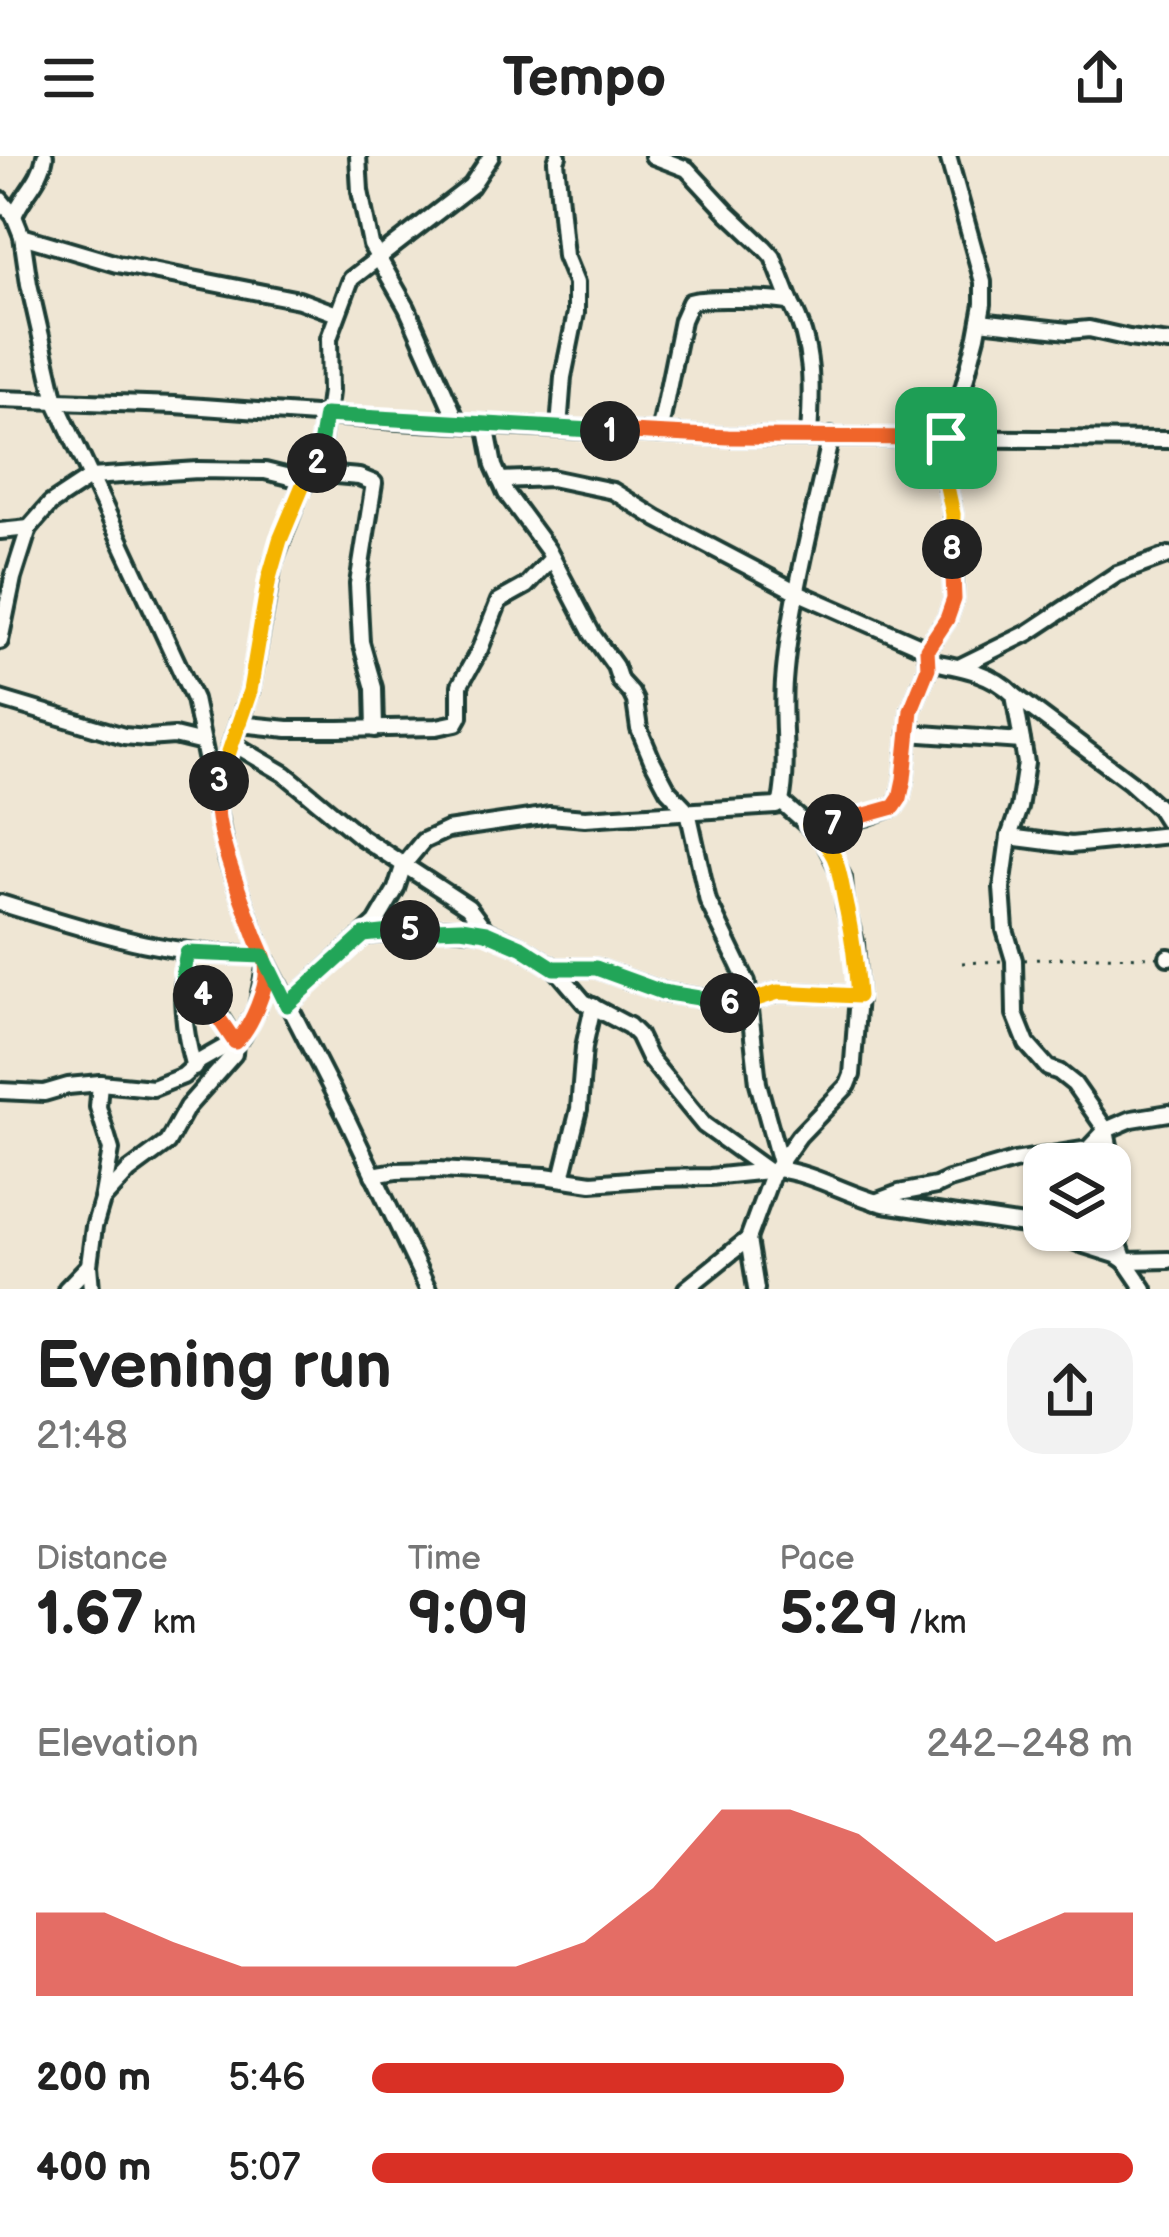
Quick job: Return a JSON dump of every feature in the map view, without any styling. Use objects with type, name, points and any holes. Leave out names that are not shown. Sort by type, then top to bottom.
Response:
[{"type":"street","points":[[14,216],[33,189],[45,156]]},
{"type":"street","points":[[358,156],[371,245],[407,308],[458,423]]},
{"type":"street","points":[[214,794],[250,691],[280,540],[318,461],[330,392],[329,338],[351,279],[471,186],[491,156]]},
{"type":"street","points":[[558,156],[565,256],[576,283],[559,428]]},
{"type":"street","points":[[652,156],[687,169],[773,257],[808,344],[813,383],[809,436]]},
{"type":"street","points":[[809,826],[842,824],[894,807],[900,798],[911,710],[928,655],[954,599],[953,514],[946,482],[948,438],[980,321],[983,282],[948,156]]},
{"type":"street","points":[[0,200],[14,216],[22,236],[28,284],[56,402],[194,699],[227,859],[265,959],[428,1289]]},
{"type":"street","points":[[22,236],[116,264],[298,300],[337,314]]},
{"type":"street","points":[[659,434],[682,320],[690,302],[706,298],[791,303]]},
{"type":"street","points":[[980,321],[1089,329],[1169,343]]},
{"type":"street","points":[[0,399],[659,434],[1169,440]]},
{"type":"street","points":[[486,424],[500,480],[552,558],[635,701],[641,737],[662,780],[688,811],[709,901],[744,974],[774,1169]]},
{"type":"street","points":[[782,802],[783,686],[789,631],[831,436]]},
{"type":"street","points":[[0,641],[29,528],[50,504],[91,477],[198,470],[359,477],[374,483],[358,584],[362,642],[374,688],[375,729]]},
{"type":"street","points":[[500,480],[551,478],[613,491],[658,520],[797,592],[928,655],[1004,684],[1130,782],[1169,824]]},
{"type":"street","points":[[0,530],[29,528]]},
{"type":"street","points":[[959,668],[1028,633],[1117,574],[1169,555]]},
{"type":"street","points":[[239,724],[375,729],[456,723],[460,685],[499,601],[526,586],[552,558]]},
{"type":"street","points":[[1014,695],[1026,763],[1009,837],[1002,911],[1014,960],[1016,1014],[1027,1044],[1048,1068],[1074,1084],[1106,1130],[1125,1261],[1144,1289]]},
{"type":"street","points":[[0,699],[124,736],[174,736],[203,743]]},
{"type":"street","points":[[908,733],[1022,741]]},
{"type":"street","points":[[232,743],[285,774],[361,837],[468,907],[486,932]]},
{"type":"street","points":[[287,1005],[364,935],[389,902],[404,864],[423,842],[447,830],[550,815],[585,818],[728,810],[782,802]]},
{"type":"street","points":[[756,1289],[748,1239],[774,1169],[848,1085],[856,1041],[855,943],[843,878],[824,839],[782,802]]},
{"type":"street","points":[[1009,837],[1071,844],[1169,836]]},
{"type":"street","points":[[0,903],[101,934],[187,953],[265,959]]},
{"type":"street","points":[[364,935],[446,928],[486,932],[521,947],[554,968],[593,1006],[629,1026],[704,1125],[774,1169]]},
{"type":"street","points":[[187,953],[183,972],[187,1040],[194,1068]]},
{"type":"street","points":[[0,1091],[44,1093],[100,1083],[153,1088],[183,1076],[242,1036],[257,1008],[265,959]]},
{"type":"street","points":[[554,968],[596,968],[662,992],[714,1001],[750,1001],[778,992],[858,996]]},
{"type":"street","points":[[102,1200],[129,1171],[166,1143],[187,1106],[234,1054],[235,1042],[202,993],[184,983]]},
{"type":"street","points":[[562,1178],[579,1109],[593,1006]]},
{"type":"street","points":[[91,1289],[94,1227],[111,1150],[98,1107],[100,1083]]},
{"type":"street","points":[[875,1202],[1014,1161],[1088,1149],[1106,1130],[1132,1119],[1169,1114]]},
{"type":"street","points":[[373,1175],[440,1171],[592,1183],[710,1178],[774,1169],[800,1172],[875,1202],[1023,1225]]},
{"type":"street","points":[[686,1289],[748,1239]]},
{"type":"street","points":[[1105,1251],[1125,1261],[1169,1260]]},
{"type":"street","points":[[66,1289],[89,1265]]},
{"type":"path","points":[[962,963],[1168,957]]},
{"type":"route","points":[[946,438],[728,437],[325,415],[318,461],[303,485],[273,563],[250,691],[214,794],[227,859],[266,963],[257,1008],[242,1036],[235,1042],[202,993],[184,983],[187,953],[263,956],[266,963],[287,1005],[364,935],[461,928],[486,932],[521,947],[554,968],[596,968],[696,999],[732,1003],[778,992],[858,996],[855,943],[843,878],[824,839],[809,826],[869,816],[894,807],[900,798],[911,710],[928,668],[927,649],[954,599],[946,438]]}]
